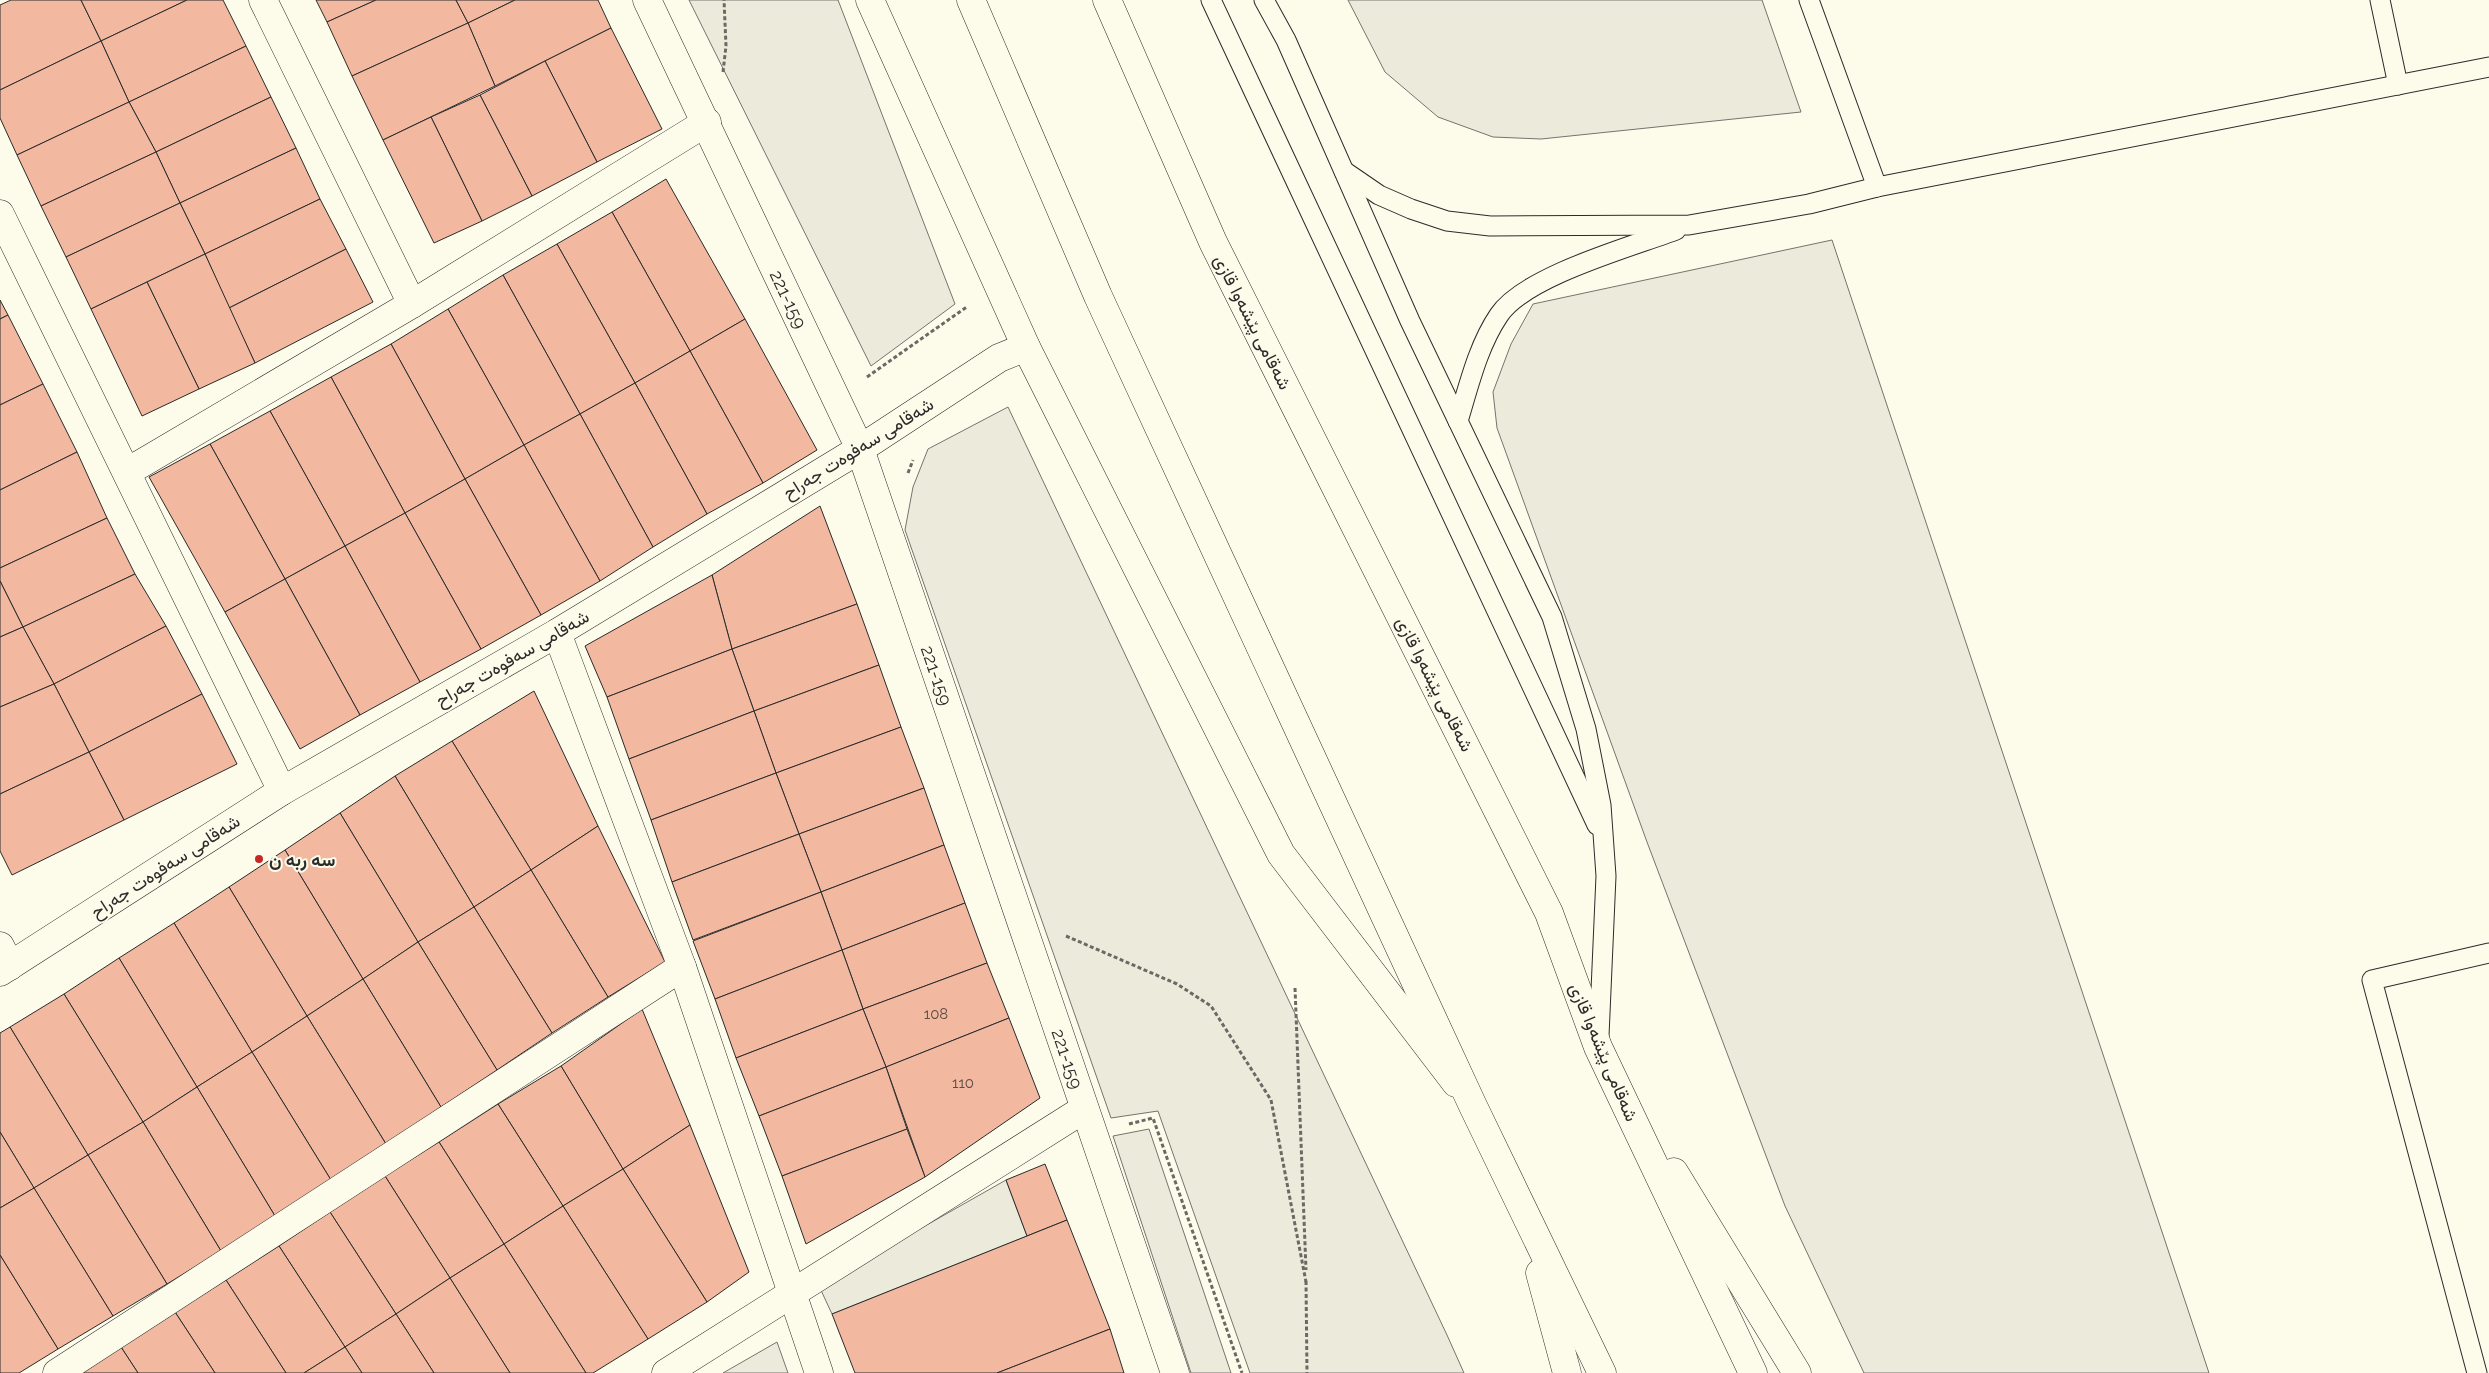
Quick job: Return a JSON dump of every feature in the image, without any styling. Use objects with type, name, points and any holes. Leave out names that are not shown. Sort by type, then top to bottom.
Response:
[{"type":"main road","points":[[263,0],[412,304]]},
{"type":"main road","name":"221-159","points":[[647,0],[707,122],[860,449],[1175,1373]]},
{"type":"main road","points":[[870,0],[1026,347],[1282,854],[1473,1106]]},
{"type":"main road","points":[[971,0],[1098,296],[1473,1106],[1524,1208],[1602,1373]]},
{"type":"main road","name":"شەقامی پێشەوا قازی","points":[[1107,0],[1213,242],[1549,913],[1598,1047],[1753,1373]]},
{"type":"main road","points":[[127,472],[412,304],[707,122]]},
{"type":"main road","points":[[0,214],[282,791]]},
{"type":"main road","name":"شەقامی سەفوەت جەراح","points":[[3,961],[282,791],[557,633],[860,449],[999,358],[1026,347]]},
{"type":"main road","points":[[557,633],[682,968],[791,1295],[819,1373]]},
{"type":"main road","points":[[57,1373],[682,968]]},
{"type":"main road","points":[[1598,1047],[1797,1373]]},
{"type":"main road","points":[[666,1373],[1084,1108]]},
{"type":"main road","points":[[1524,1208],[1566,1373]]},
{"type":"lane","points":[[1210,0],[1603,838]]},
{"type":"lane","points":[[1264,0],[1286,40],[1410,321],[1552,617],[1586,729],[1601,805],[1606,876],[1598,1047]]},
{"type":"lane","points":[[1809,0],[1877,187]]},
{"type":"lane","points":[[2380,0],[2398,85]]},
{"type":"lane","points":[[1344,171],[1379,195],[1447,221],[1490,226],[1689,225],[1809,204],[1877,187],[2489,67]]},
{"type":"lane","points":[[1458,421],[1486,339],[1500,313],[1521,294],[1546,278],[1689,225]]},
{"type":"lane","points":[[2477,1373],[2372,980],[2489,953]]},
{"type":"path","points":[[722,81],[726,46],[724,0]]},
{"type":"path","points":[[864,378],[974,301]]},
{"type":"path","points":[[1064,935],[1177,984],[1211,1006],[1271,1100],[1306,1282]]},
{"type":"path","points":[[1295,988],[1306,1282],[1307,1373]]},
{"type":"shaded area","points":[[689,0],[838,0],[955,304],[871,366]]},
{"type":"shaded area","points":[[1348,0],[1762,0],[1801,112],[1541,139],[1493,137],[1438,117],[1385,72]]},
{"type":"shaded area","points":[[1832,240],[2209,1373],[1864,1373],[1785,1206],[1647,842],[1497,428],[1493,392],[1511,344],[1533,304]]},
{"type":"shaded area","points":[[1008,407],[1464,1373],[1250,1373],[1158,1111],[1111,1118],[905,530],[913,487],[928,449]]},
{"type":"shaded area","points":[[1149,1129],[1231,1373],[1191,1373],[1113,1136]]},
{"type":"shaded area","points":[[1006,1180],[1027,1236],[832,1314],[819,1286]]},
{"type":"shaded area","points":[[777,1342],[788,1373],[723,1373]]},
{"type":"building","points":[[11,0],[81,0],[101,41],[0,90],[0,5]]},
{"type":"building","points":[[81,0],[187,0],[101,41]]},
{"type":"building","points":[[187,0],[223,0],[246,46],[129,102],[101,41]]},
{"type":"building","points":[[316,0],[376,0],[327,22]]},
{"type":"building","points":[[376,0],[456,0],[468,23],[352,76],[327,22]]},
{"type":"building","points":[[456,0],[515,0],[468,23]]},
{"type":"building","points":[[515,0],[598,0],[611,28],[495,86],[468,23]]},
{"type":"building","points":[[468,23],[495,86],[383,140],[352,76]]},
{"type":"building","points":[[611,28],[662,129],[597,162],[545,61]]},
{"type":"building","points":[[101,41],[129,102],[17,155],[0,118],[0,90]]},
{"type":"building","points":[[246,46],[271,97],[156,152],[129,102]]},
{"type":"building","points":[[545,61],[597,162],[532,196],[480,95]]},
{"type":"building","points":[[480,95],[532,196],[482,221],[431,117]]},
{"type":"building","points":[[271,97],[296,148],[180,203],[156,152]]},
{"type":"building","points":[[129,102],[156,152],[41,206],[17,155]]},
{"type":"building","points":[[431,117],[482,221],[434,243],[383,140]]},
{"type":"building","points":[[296,148],[320,199],[205,254],[180,203]]},
{"type":"building","points":[[156,152],[180,203],[66,257],[41,206]]},
{"type":"building","points":[[666,179],[745,319],[690,351],[612,212]]},
{"type":"building","points":[[320,199],[346,249],[229,308],[205,254]]},
{"type":"building","points":[[180,203],[205,254],[91,309],[66,257]]},
{"type":"building","points":[[612,212],[690,351],[635,383],[557,244]]},
{"type":"building","points":[[557,244],[635,383],[580,414],[503,275]]},
{"type":"building","points":[[346,249],[373,302],[255,363],[229,308]]},
{"type":"building","points":[[205,254],[255,363],[199,389],[147,282]]},
{"type":"building","points":[[503,275],[580,414],[524,445],[448,309]]},
{"type":"building","points":[[147,282],[199,389],[142,416],[91,309]]},
{"type":"building","points":[[0,300],[8,315],[0,319]]},
{"type":"building","points":[[448,309],[524,445],[465,479],[391,344]]},
{"type":"building","points":[[8,315],[43,384],[0,405],[0,319]]},
{"type":"building","points":[[745,319],[817,450],[763,483],[690,351]]},
{"type":"building","points":[[391,344],[465,479],[405,513],[331,377]]},
{"type":"building","points":[[690,351],[763,483],[707,514],[635,383]]},
{"type":"building","points":[[331,377],[405,513],[345,546],[270,411]]},
{"type":"building","points":[[635,383],[707,514],[653,547],[580,414]]},
{"type":"building","points":[[43,384],[77,452],[0,490],[0,405]]},
{"type":"building","points":[[270,411],[345,546],[285,579],[210,444]]},
{"type":"building","points":[[580,414],[653,547],[600,581],[524,445]]},
{"type":"building","points":[[210,444],[285,579],[225,612],[149,477]]},
{"type":"building","points":[[524,445],[600,581],[541,615],[465,479]]},
{"type":"building","points":[[77,452],[107,518],[0,568],[0,490]]},
{"type":"building","points":[[465,479],[541,615],[481,649],[405,513]]},
{"type":"building","points":[[820,506],[857,604],[732,649],[712,575]]},
{"type":"building","points":[[405,513],[481,649],[420,682],[345,546]]},
{"type":"building","points":[[107,518],[135,574],[23,627],[0,581],[0,568]]},
{"type":"building","points":[[345,546],[420,682],[360,715],[285,579]]},
{"type":"building","points":[[135,574],[166,626],[54,684],[23,627]]},
{"type":"building","points":[[712,575],[732,649],[607,697],[585,646]]},
{"type":"building","points":[[285,579],[360,715],[300,749],[225,612]]},
{"type":"building","points":[[0,581],[23,627],[0,637]]},
{"type":"building","points":[[857,604],[879,665],[754,711],[732,649]]},
{"type":"building","points":[[166,626],[202,694],[89,752],[54,684]]},
{"type":"building","points":[[23,627],[54,684],[0,707],[0,637]]},
{"type":"building","points":[[732,649],[754,711],[629,759],[607,697]]},
{"type":"building","points":[[879,665],[901,727],[776,773],[754,711]]},
{"type":"building","points":[[54,684],[89,752],[0,794],[0,707]]},
{"type":"building","points":[[534,691],[598,826],[531,870],[452,741]]},
{"type":"building","points":[[202,694],[237,764],[124,820],[89,752]]},
{"type":"building","points":[[754,711],[776,773],[651,820],[629,759]]},
{"type":"building","points":[[901,727],[924,788],[799,834],[776,773]]},
{"type":"building","points":[[452,741],[531,870],[474,907],[395,776]]},
{"type":"building","points":[[89,752],[124,820],[12,875],[0,851],[0,794]]},
{"type":"building","points":[[776,773],[799,834],[672,882],[651,820]]},
{"type":"building","points":[[395,776],[474,907],[418,942],[340,813]]},
{"type":"building","points":[[924,788],[944,845],[821,892],[799,834]]},
{"type":"building","points":[[340,813],[418,942],[363,979],[285,850]]},
{"type":"building","points":[[598,826],[665,962],[608,997],[531,870]]},
{"type":"building","points":[[799,834],[821,892],[693,940],[672,882]]},
{"type":"building","points":[[944,845],[965,903],[842,950],[821,892]]},
{"type":"building","points":[[285,850],[363,979],[307,1016],[229,887]]},
{"type":"building","points":[[531,870],[608,997],[552,1033],[474,907]]},
{"type":"building","points":[[229,887],[307,1016],[252,1052],[174,923]]},
{"type":"building","points":[[821,892],[842,950],[715,999],[693,941]]},
{"type":"building","points":[[965,903],[987,963],[863,1009],[842,950]]},
{"type":"building","points":[[474,907],[552,1033],[497,1070],[418,942]]},
{"type":"building","points":[[174,923],[252,1052],[197,1087],[119,958]]},
{"type":"building","points":[[418,942],[497,1070],[441,1107],[363,979]]},
{"type":"building","points":[[842,950],[863,1009],[736,1058],[715,999]]},
{"type":"building","points":[[119,958],[197,1087],[143,1122],[64,994]]},
{"type":"building","points":[[987,963],[1009,1018],[886,1067],[863,1009]]},
{"type":"building","points":[[363,979],[441,1107],[386,1144],[307,1016]]},
{"type":"building","points":[[64,994],[143,1122],[88,1155],[10,1027]]},
{"type":"building","points":[[642,1009],[690,1125],[623,1169],[561,1066]]},
{"type":"building","points":[[863,1009],[886,1067],[759,1116],[736,1058]]},
{"type":"building","points":[[307,1016],[386,1144],[331,1180],[252,1052]]},
{"type":"building","points":[[1009,1018],[1040,1098],[925,1177],[886,1067]]},
{"type":"building","points":[[10,1027],[88,1155],[34,1188],[0,1132],[0,1033]]},
{"type":"building","points":[[252,1052],[331,1180],[275,1216],[197,1087]]},
{"type":"building","points":[[561,1066],[623,1169],[563,1206],[498,1104]]},
{"type":"building","points":[[886,1067],[907,1129],[782,1176],[759,1116]]},
{"type":"building","points":[[197,1087],[275,1216],[221,1251],[143,1122]]},
{"type":"building","points":[[498,1104],[563,1206],[504,1244],[439,1142]]},
{"type":"building","points":[[143,1122],[221,1251],[167,1284],[88,1155]]},
{"type":"building","points":[[690,1125],[749,1272],[707,1302],[623,1169]]},
{"type":"building","points":[[907,1129],[925,1177],[806,1244],[782,1176]]},
{"type":"building","points":[[0,1132],[34,1188],[0,1208]]},
{"type":"building","points":[[439,1142],[504,1244],[450,1278],[385,1176]]},
{"type":"building","points":[[88,1155],[167,1284],[113,1316],[34,1188]]},
{"type":"building","points":[[1045,1164],[1067,1220],[1027,1236],[1006,1180]]},
{"type":"building","points":[[623,1169],[707,1302],[648,1339],[563,1206]]},
{"type":"building","points":[[385,1176],[450,1278],[396,1314],[330,1212]]},
{"type":"building","points":[[34,1188],[113,1316],[58,1349],[0,1255],[0,1208]]},
{"type":"building","points":[[563,1206],[648,1339],[593,1373],[586,1373],[504,1244]]},
{"type":"building","points":[[330,1212],[396,1314],[345,1347],[279,1246]]},
{"type":"building","points":[[1067,1220],[1110,1329],[997,1373],[855,1373],[832,1314]]},
{"type":"building","points":[[504,1244],[586,1373],[510,1373],[450,1278]]},
{"type":"building","points":[[279,1246],[345,1347],[304,1373],[286,1373],[226,1280]]},
{"type":"building","points":[[0,1255],[58,1349],[19,1373],[0,1373]]},
{"type":"building","points":[[450,1278],[510,1373],[434,1373],[396,1314]]},
{"type":"building","points":[[226,1280],[286,1373],[215,1373],[175,1312]]},
{"type":"building","points":[[175,1312],[215,1373],[138,1373],[121,1347]]},
{"type":"building","points":[[396,1314],[434,1373],[362,1373],[345,1347]]},
{"type":"building","points":[[1110,1329],[1124,1373],[997,1373]]},
{"type":"building","points":[[121,1347],[138,1373],[82,1373]]},
{"type":"building","points":[[345,1347],[362,1373],[304,1373]]},
{"type":"place","name":"سه ربه ن","points":[[259,859]]}]
